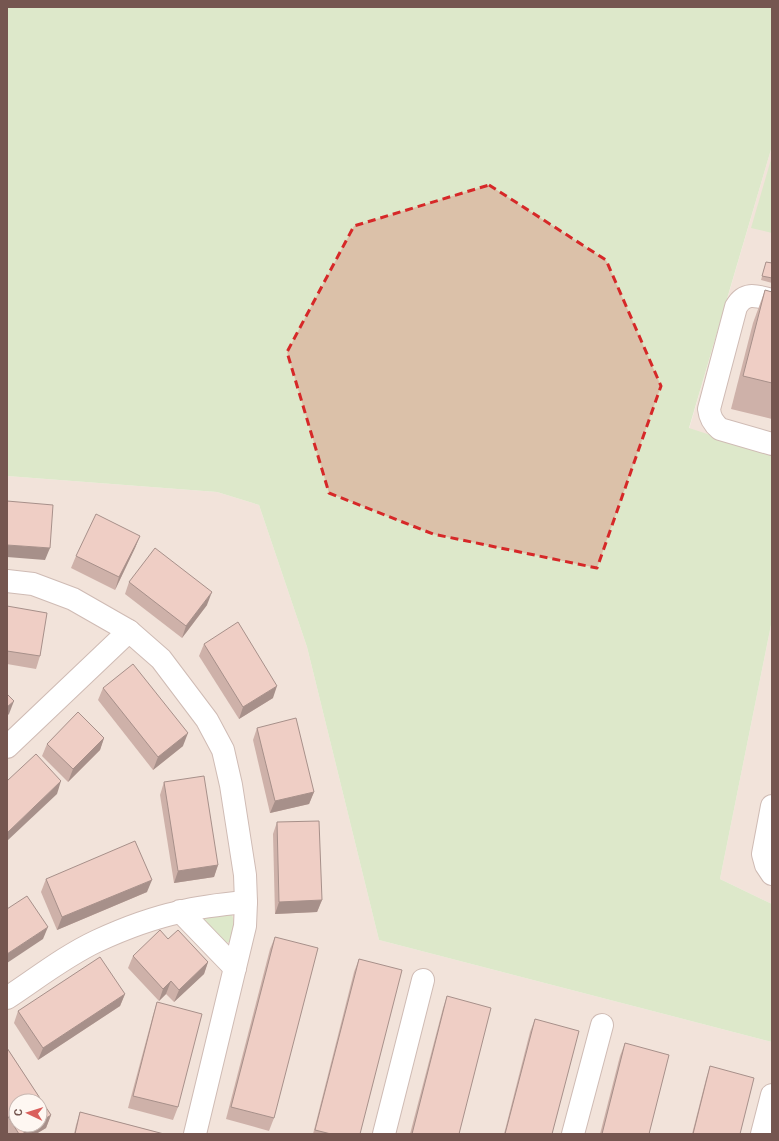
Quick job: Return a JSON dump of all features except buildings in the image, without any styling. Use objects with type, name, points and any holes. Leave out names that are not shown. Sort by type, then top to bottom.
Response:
[{"type":"lane","points":[[772,300],[749,296],[742,299],[736,307],[709,409],[714,424],[720,429],[772,444]]},
{"type":"lane","points":[[7,581],[33,584],[73,599],[129,631],[161,659],[207,720],[223,750],[231,785],[245,875],[245,926],[235,968],[202,1132]]},
{"type":"lane","points":[[7,747],[129,631]]},
{"type":"lane","points":[[772,806],[763,854],[766,865],[772,874]]},
{"type":"lane","points":[[7,998],[70,956],[96,941],[148,921],[180,911],[246,902]]},
{"type":"lane","points":[[180,911],[235,968]]},
{"type":"lane","points":[[384,1134],[423,980]]},
{"type":"lane","points":[[573,1134],[602,1025]]},
{"type":"lane","points":[[762,1134],[772,1095]]},
{"type":"highlighted area","points":[[489,185],[606,260],[661,386],[597,568],[433,534],[329,493],[287,352],[354,226]]},
{"type":"shaded area","points":[[772,146],[772,455],[689,429]]},
{"type":"shaded area","points":[[7,476],[217,492],[259,505],[307,647],[379,940],[772,1042],[772,1134],[7,1134]]},
{"type":"shaded area","points":[[772,620],[772,904],[720,879]]},
{"type":"green space","points":[[7,7],[772,7],[772,146],[689,428],[772,455],[772,620],[720,879],[772,904],[772,1042],[379,940],[307,647],[259,505],[217,492],[7,476]]},
{"type":"green space","points":[[772,156],[772,233],[751,228]]},
{"type":"green space","points":[[230,913],[234,926],[231,939],[226,943],[202,922],[203,918]]}]
